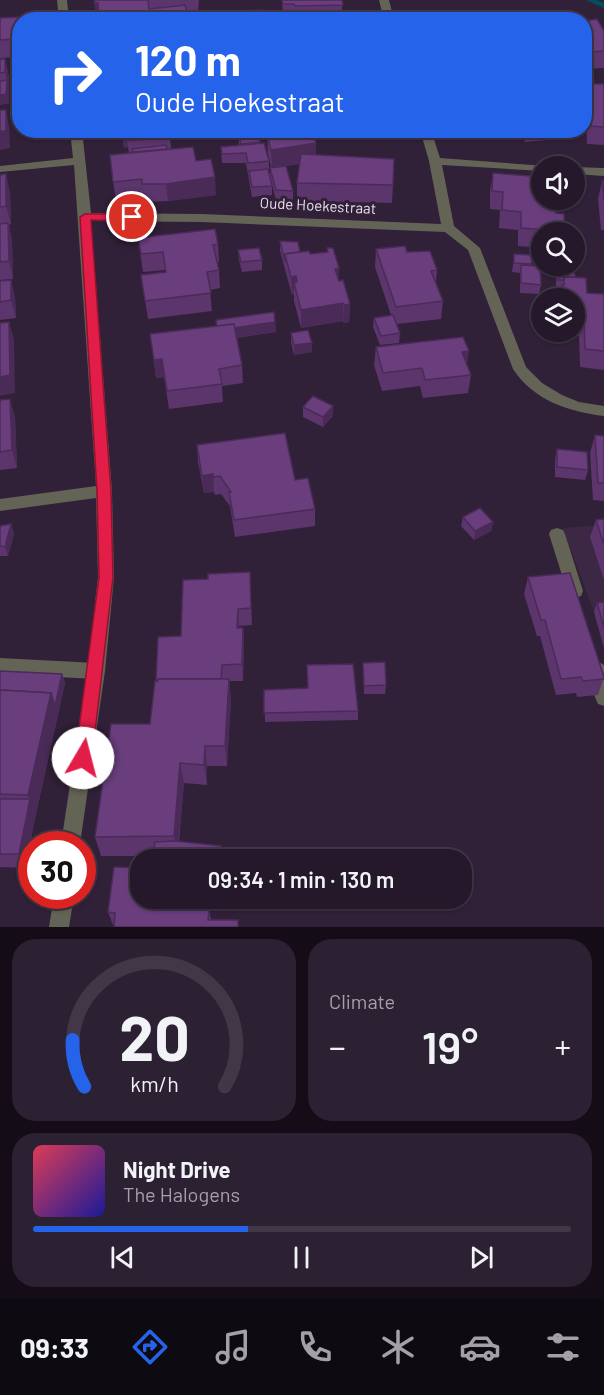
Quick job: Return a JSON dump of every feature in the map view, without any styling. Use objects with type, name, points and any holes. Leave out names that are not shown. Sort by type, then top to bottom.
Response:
[{"type":"street","points":[[73,831],[96,671],[106,577],[104,491],[85,217],[77,138]]},
{"type":"street","points":[[428,138],[435,161],[448,228],[474,248],[519,369],[533,385],[563,403],[604,411]]},
{"type":"street","points":[[0,169],[79,161]]},
{"type":"street","points":[[435,161],[531,167]]},
{"type":"street","points":[[585,171],[604,172]]},
{"type":"street","name":"Oude Hoekestraat","points":[[85,217],[201,218],[448,228]]},
{"type":"street","points":[[0,505],[104,491]]},
{"type":"street","points":[[557,534],[581,611]]},
{"type":"street","points":[[593,655],[604,698]]},
{"type":"street","points":[[0,666],[96,671]]},
{"type":"street","points":[[59,927],[61,909]]},
{"type":"shaded area","points":[[604,525],[604,648],[594,612],[563,528]]},
{"type":"building","points":[[95,0],[148,0],[149,9],[185,5],[187,12],[99,12],[98,3],[94,3]]},
{"type":"building","points":[[282,0],[342,0],[343,5],[295,6],[294,4],[283,4]]},
{"type":"building","points":[[264,10],[265,12],[239,12]]},
{"type":"building","points":[[12,17],[12,39],[0,40],[0,18]]},
{"type":"building","points":[[597,19],[604,31],[604,51],[592,52],[592,20]]},
{"type":"building","points":[[0,59],[5,59],[5,72],[0,73]]},
{"type":"building","points":[[7,80],[6,94],[0,95],[0,81]]},
{"type":"building","points":[[592,84],[604,84],[604,127],[592,126]]},
{"type":"building","points":[[0,110],[6,110],[6,131],[0,131]]},
{"type":"building","points":[[126,138],[159,138],[127,141]]},
{"type":"building","points":[[240,138],[259,138],[260,142],[241,144]]},
{"type":"building","points":[[268,138],[314,138],[316,143],[271,150]]},
{"type":"building","points":[[264,143],[269,161],[248,163],[246,153],[222,154],[221,147]]},
{"type":"building","points":[[166,145],[167,149],[133,152],[132,149]]},
{"type":"building","points":[[193,147],[196,161],[211,159],[215,177],[166,184],[142,184],[142,179],[113,182],[110,155]]},
{"type":"building","points":[[301,154],[394,159],[393,185],[297,183]]},
{"type":"building","points":[[286,166],[293,191],[276,190],[270,168]]},
{"type":"building","points":[[268,169],[272,186],[252,187],[249,171]]},
{"type":"building","points":[[493,173],[531,176],[531,210],[556,210],[556,213],[564,214],[564,222],[531,222],[531,229],[521,228],[521,212],[502,210],[503,192],[492,191]]},
{"type":"building","points":[[6,174],[6,206],[0,207],[0,175]]},
{"type":"building","points":[[8,223],[9,261],[0,262],[0,224]]},
{"type":"building","points":[[215,229],[218,244],[213,245],[219,270],[207,272],[211,293],[145,301],[141,275],[166,272],[163,252],[141,254],[138,238]]},
{"type":"building","points":[[280,241],[298,242],[300,252],[285,254],[285,262]]},
{"type":"building","points":[[405,246],[407,252],[430,251],[437,270],[431,271],[443,301],[396,307],[376,249]]},
{"type":"building","points":[[259,248],[262,260],[241,262],[238,250]]},
{"type":"building","points":[[327,248],[333,248],[339,268],[335,269],[339,281],[343,280],[350,304],[344,305],[343,303],[301,310],[294,283],[297,282],[296,276],[291,277],[285,254],[309,251],[310,254],[328,252]]},
{"type":"building","points":[[514,254],[531,255],[531,264],[514,263]]},
{"type":"building","points":[[521,265],[531,266],[531,276],[541,276],[541,285],[521,283]]},
{"type":"building","points":[[558,276],[575,276],[564,277],[563,280],[558,280]]},
{"type":"building","points":[[564,277],[586,278],[587,293],[604,294],[604,351],[585,349],[585,288],[562,288]]},
{"type":"building","points":[[11,280],[11,300],[0,302],[0,281]]},
{"type":"building","points":[[274,312],[275,322],[234,328],[234,324],[217,326],[216,320]]},
{"type":"building","points":[[393,315],[400,333],[381,336],[374,318]]},
{"type":"building","points":[[9,322],[10,375],[0,377],[0,323]]},
{"type":"building","points":[[234,324],[242,365],[219,369],[222,384],[167,391],[162,359],[154,360],[150,334]]},
{"type":"building","points":[[308,330],[312,343],[294,345],[291,333]]},
{"type":"building","points":[[463,337],[469,351],[462,352],[471,375],[425,380],[422,368],[383,373],[376,347]]},
{"type":"building","points":[[313,396],[333,406],[323,417],[303,407]]},
{"type":"building","points":[[10,399],[12,450],[0,452],[0,400]]},
{"type":"building","points":[[285,433],[295,480],[308,478],[315,509],[234,520],[229,492],[231,492],[220,476],[213,477],[213,474],[202,476],[197,445]]},
{"type":"building","points":[[595,435],[604,436],[604,483],[598,483]]},
{"type":"building","points":[[557,449],[587,452],[588,470],[557,467]]},
{"type":"building","points":[[480,508],[493,522],[475,531],[463,517]]},
{"type":"building","points":[[604,519],[604,545],[596,520]]},
{"type":"building","points":[[11,524],[5,547],[0,546],[0,526]]},
{"type":"building","points":[[250,572],[251,608],[238,609],[237,628],[243,628],[242,664],[222,665],[221,679],[158,679],[156,681],[158,637],[181,636],[183,580],[208,579],[208,574]]},
{"type":"building","points":[[570,573],[604,679],[583,681],[581,677],[561,679],[545,620],[541,620],[528,577]]},
{"type":"building","points":[[604,602],[604,627],[597,603]]},
{"type":"building","points":[[385,662],[386,685],[364,686],[363,663]]},
{"type":"building","points":[[353,664],[358,711],[264,713],[264,690],[308,688],[307,665]]},
{"type":"building","points":[[0,671],[62,674],[55,706],[51,693],[0,690]]},
{"type":"building","points":[[158,679],[229,679],[225,746],[205,746],[204,765],[180,763],[174,836],[96,837],[111,724],[150,724],[155,681]]},
{"type":"building","points":[[0,690],[51,693],[28,795],[0,794]]},
{"type":"building","points":[[0,799],[30,799],[24,831],[18,831],[18,854],[0,854]]},
{"type":"building","points":[[175,841],[221,846],[221,849],[154,849],[155,842]]},
{"type":"building","points":[[114,867],[130,868],[130,909],[209,909],[208,920],[238,920],[238,927],[114,927],[115,913],[108,912]]},
{"type":"waterway","points":[[590,0],[604,6]]},
{"type":"route","points":[[83,758],[96,671],[106,577],[104,491],[85,217],[132,217]]}]
